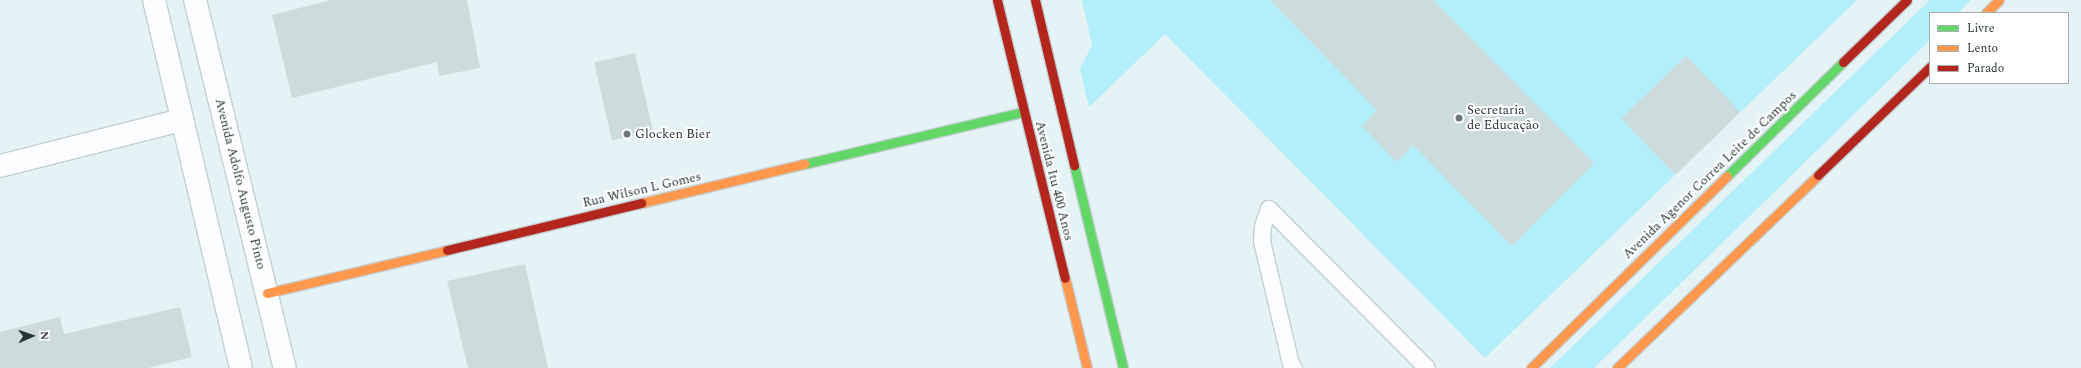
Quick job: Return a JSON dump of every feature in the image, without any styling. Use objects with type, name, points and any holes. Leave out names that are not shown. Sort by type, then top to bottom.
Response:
[{"type":"street","points":[[154,0],[241,368]]},
{"type":"street","name":"Avenida Adolfo Augusto Pinto","points":[[195,0],[285,368]]},
{"type":"street","name":"Avenida Itu 400 Anos","points":[[996,0],[1087,368]]},
{"type":"street","name":"Avenida Itu 400 Anos","points":[[1035,0],[1123,368]]},
{"type":"street","name":"Avenida Agenor Correa Leite de Campos","points":[[1531,368],[1907,0]]},
{"type":"street","points":[[1987,12],[1999,0]]},
{"type":"street","points":[[1618,368],[1929,68]]},
{"type":"street","name":"Rua Wilson L Gomes","points":[[267,293],[1023,112]]},
{"type":"street","points":[[0,166],[182,120]]},
{"type":"lane","points":[[1294,368],[1291,364],[1262,241],[1263,226],[1270,209],[1427,368]]},
{"type":"shaded area","points":[[1082,0],[1857,0],[1485,358],[1165,34],[1089,107],[1080,69],[1092,45]]},
{"type":"shaded area","points":[[1930,0],[1971,0],[1959,12],[1929,12],[1929,41],[1594,368],[1550,368]]},
{"type":"building","points":[[331,0],[467,0],[480,68],[439,76],[437,62],[292,98],[272,15]]},
{"type":"building","name":"Secretaria de Educação","points":[[1270,0],[1433,0],[1594,163],[1512,246],[1413,145],[1397,162],[1362,126],[1377,110]]},
{"type":"building","points":[[635,53],[653,131],[612,140],[594,62]]},
{"type":"building","points":[[1686,56],[1740,112],[1675,175],[1621,119]]},
{"type":"building","points":[[525,264],[548,368],[468,368],[447,281]]},
{"type":"building","points":[[180,307],[192,357],[148,368],[0,368],[0,332],[60,317],[64,334]]},
{"type":"traffic: fast","points":[[1727,176],[1843,62]]},
{"type":"traffic: fast","points":[[804,164],[1023,112]]},
{"type":"traffic: fast","points":[[1074,165],[1123,368]]},
{"type":"traffic: slow","points":[[1987,12],[1999,0]]},
{"type":"traffic: slow","points":[[641,203],[804,164]]},
{"type":"traffic: slow","points":[[1617,368],[1818,175]]},
{"type":"traffic: slow","points":[[1531,368],[1727,176]]},
{"type":"traffic: slow","points":[[267,293],[447,250]]},
{"type":"traffic: slow","points":[[1065,278],[1087,368]]},
{"type":"traffic: jam","points":[[997,0],[1065,278]]},
{"type":"traffic: jam","points":[[1035,0],[1074,165]]},
{"type":"traffic: jam","points":[[1843,62],[1907,0]]},
{"type":"traffic: jam","points":[[1818,175],[1929,68]]},
{"type":"traffic: jam","points":[[447,250],[641,203]]},
{"type":"place","name":"Secretaria de Educação","points":[[1459,118]]},
{"type":"place","name":"Glocken Bier","points":[[627,134]]}]
